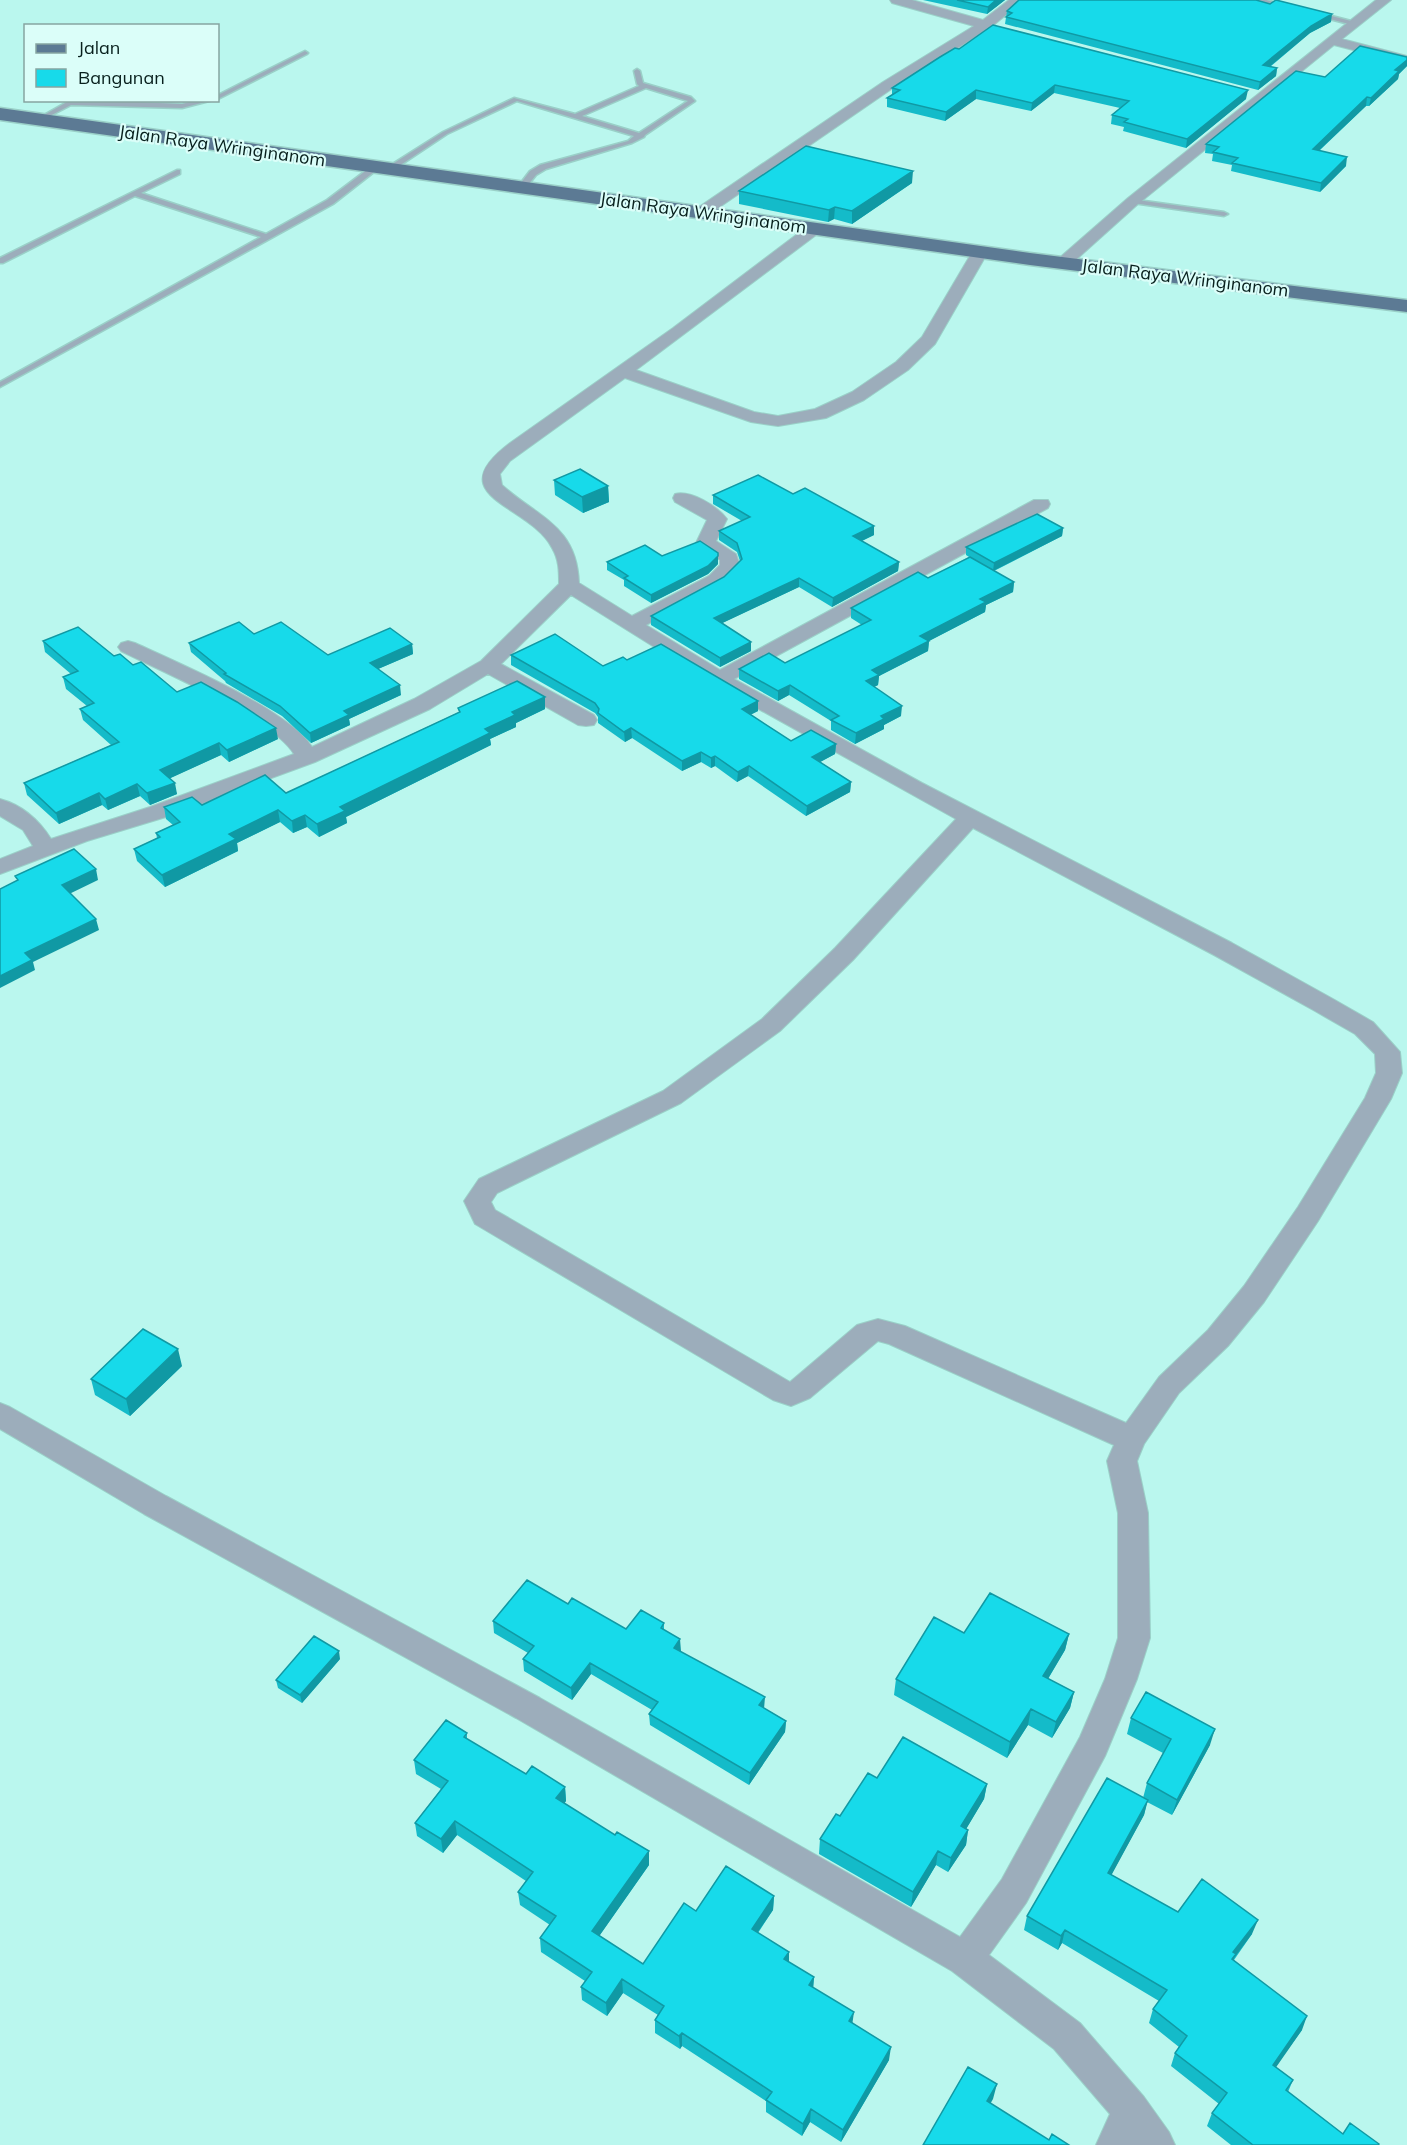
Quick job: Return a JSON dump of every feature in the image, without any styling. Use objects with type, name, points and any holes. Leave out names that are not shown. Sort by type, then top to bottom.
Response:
[{"type":"main road","name":"Jalan Raya Wringinanom","points":[[0,114],[980,252],[1407,306]]},
{"type":"street","points":[[897,0],[991,27]]},
{"type":"street","points":[[702,212],[888,85],[991,27],[1017,0]]},
{"type":"street","points":[[1063,263],[1133,201],[1353,22],[1384,0]]},
{"type":"street","points":[[1331,40],[1407,60]]},
{"type":"street","points":[[1240,91],[1263,97]]},
{"type":"street","points":[[0,867],[79,836],[158,812],[307,757],[422,704],[488,665],[569,585],[571,571],[568,554],[557,538],[516,503],[494,488],[490,480],[492,469],[516,447],[679,332],[814,229]]},
{"type":"street","points":[[624,372],[751,417],[778,421],[820,414],[867,390],[902,366],[929,340],[980,252]]},
{"type":"street","points":[[632,624],[716,580],[730,566],[729,558],[706,543],[706,538],[717,524],[717,519],[709,512],[682,498]]},
{"type":"street","points":[[719,679],[1041,504]]},
{"type":"street","points":[[569,585],[719,679],[971,817],[1223,949],[1324,1005],[1364,1028],[1387,1052],[1389,1073],[1378,1099],[1308,1214],[1254,1294],[1218,1338],[1168,1385],[1131,1439],[1122,1461],[1132,1513],[1134,1638],[1121,1679],[1093,1745],[1014,1892],[965,1959]]},
{"type":"street","points":[[128,647],[229,696],[296,739],[307,757]]},
{"type":"street","points":[[488,665],[586,720]]},
{"type":"street","points":[[0,806],[31,825],[46,849]]},
{"type":"street","points":[[971,817],[844,954],[771,1025],[672,1097],[488,1186],[477,1202],[485,1217],[783,1392],[791,1394],[800,1390],[867,1334],[878,1330],[895,1334],[1131,1439]]},
{"type":"street","points":[[0,1415],[155,1505],[528,1708],[965,1959],[1067,2036],[1131,2110],[1156,2145]]},
{"type":"street","points":[[1115,2145],[1131,2110]]},
{"type":"lane","points":[[1257,0],[1289,8]]},
{"type":"lane","points":[[1310,12],[1353,22]]},
{"type":"lane","points":[[219,96],[305,53]]},
{"type":"lane","points":[[520,188],[533,173],[543,167],[620,146],[642,136],[692,101],[689,98],[644,86],[638,81],[637,71]]},
{"type":"lane","points":[[576,116],[644,86]]},
{"type":"lane","points":[[0,385],[340,196],[357,182],[510,100],[524,100],[642,136]]},
{"type":"lane","points":[[40,119],[69,103],[78,102],[182,106],[201,102]]},
{"type":"lane","points":[[0,261],[177,171]]},
{"type":"lane","points":[[134,193],[267,237]]},
{"type":"lane","points":[[1133,201],[1224,214]]},
{"type":"building","points":[[957,0],[996,0],[988,7]]},
{"type":"building","points":[[1019,0],[1256,0],[1270,4],[1276,0],[1332,14],[1311,26],[1263,65],[1277,68],[1260,82],[1006,17],[1012,13],[1007,11]]},
{"type":"building","points":[[993,25],[1248,90],[1187,139],[1124,122],[1128,119],[1112,115],[1129,101],[1055,85],[1032,103],[976,90],[946,112],[887,98],[900,90],[892,88],[955,48],[959,49]]},
{"type":"building","points":[[1360,46],[1407,57],[1407,60],[1395,70],[1399,71],[1371,98],[1367,97],[1313,149],[1347,157],[1321,183],[1232,163],[1238,158],[1213,152],[1219,147],[1206,144],[1296,71],[1325,77]]},
{"type":"building","points":[[806,146],[913,171],[852,211],[835,207],[829,210],[739,191]]},
{"type":"building","points":[[580,469],[608,486],[582,497],[554,480]]},
{"type":"building","points":[[758,475],[793,494],[805,488],[874,526],[853,536],[899,562],[833,598],[799,578],[714,618],[751,642],[720,658],[651,616],[724,577],[742,559],[737,543],[719,531],[750,517],[713,495]]},
{"type":"building","points":[[1037,514],[1063,528],[994,563],[966,547]]},
{"type":"building","points":[[700,541],[718,553],[718,556],[708,566],[651,595],[624,578],[628,576],[607,562],[645,545],[662,556]]},
{"type":"building","points":[[970,557],[1014,582],[980,599],[986,602],[920,636],[929,641],[872,670],[879,675],[866,681],[902,706],[881,716],[884,719],[856,733],[831,720],[839,716],[790,685],[778,691],[739,669],[769,653],[785,663],[871,620],[851,608],[918,572],[928,578]]},
{"type":"building","points":[[239,622],[254,634],[281,622],[328,655],[390,628],[412,644],[370,663],[400,685],[344,711],[349,715],[310,733],[280,706],[224,674],[226,673],[189,643]]},
{"type":"building","points":[[78,627],[114,656],[120,654],[133,665],[141,662],[177,692],[201,682],[276,728],[227,750],[219,743],[160,770],[175,783],[147,793],[137,784],[105,799],[99,793],[56,813],[24,783],[119,742],[80,709],[94,703],[63,677],[78,671],[43,641]]},
{"type":"building","points":[[555,634],[603,666],[623,657],[627,660],[661,644],[758,701],[742,709],[791,741],[811,730],[836,744],[812,757],[851,782],[807,806],[749,766],[738,772],[715,756],[711,758],[701,752],[682,761],[631,728],[624,732],[598,713],[599,709],[595,703],[511,655]]},
{"type":"building","points":[[517,681],[545,697],[512,712],[515,715],[485,729],[490,733],[340,807],[345,811],[317,824],[305,815],[292,821],[278,810],[229,834],[236,839],[162,875],[134,849],[160,837],[156,833],[180,822],[164,807],[192,797],[202,805],[265,775],[286,793],[460,712],[458,708]]},
{"type":"building","points":[[74,849],[96,869],[62,885],[96,919],[25,953],[32,960],[0,976],[0,889],[18,880],[15,876]]},
{"type":"building","points":[[143,1329],[178,1349],[126,1399],[91,1379]]},
{"type":"building","points":[[527,1580],[568,1604],[572,1598],[626,1629],[641,1610],[664,1623],[661,1628],[680,1639],[674,1648],[765,1697],[759,1705],[786,1721],[750,1773],[649,1714],[658,1702],[590,1663],[571,1688],[523,1659],[534,1646],[493,1621]]},
{"type":"building","points":[[990,1593],[1069,1634],[1043,1676],[1074,1692],[1056,1722],[1031,1709],[1010,1742],[896,1679],[934,1617],[964,1633]]},
{"type":"building","points":[[314,1636],[339,1651],[300,1695],[276,1680]]},
{"type":"building","points":[[1146,1692],[1215,1729],[1177,1800],[1147,1783],[1171,1739],[1131,1718]]},
{"type":"building","points":[[446,1720],[467,1733],[464,1737],[526,1774],[532,1766],[565,1787],[556,1798],[615,1835],[617,1832],[649,1851],[592,1931],[643,1964],[684,1903],[696,1911],[726,1866],[774,1896],[752,1929],[789,1952],[784,1959],[814,1977],[809,1985],[854,2012],[849,2021],[891,2047],[843,2130],[811,2109],[803,2124],[766,2100],[772,2092],[682,2033],[679,2036],[655,2020],[664,2006],[622,1979],[606,2003],[581,1987],[592,1972],[540,1938],[556,1916],[518,1892],[533,1872],[455,1821],[441,1839],[415,1823],[448,1781],[414,1760]]},
{"type":"building","points":[[903,1737],[987,1784],[961,1826],[968,1830],[951,1858],[938,1851],[913,1892],[820,1839],[836,1814],[840,1816],[868,1773],[877,1778]]},
{"type":"building","points":[[1107,1778],[1148,1800],[1108,1873],[1178,1912],[1202,1879],[1258,1920],[1233,1952],[1236,1954],[1232,1959],[1307,2016],[1273,2065],[1293,2080],[1286,2090],[1343,2134],[1350,2123],[1378,2145],[1253,2145],[1212,2113],[1227,2093],[1175,2053],[1187,2036],[1153,2009],[1167,1990],[1065,1930],[1061,1936],[1027,1916]]},
{"type":"building","points":[[968,2067],[997,2084],[987,2101],[1049,2140],[1052,2134],[1069,2145],[923,2145]]}]
